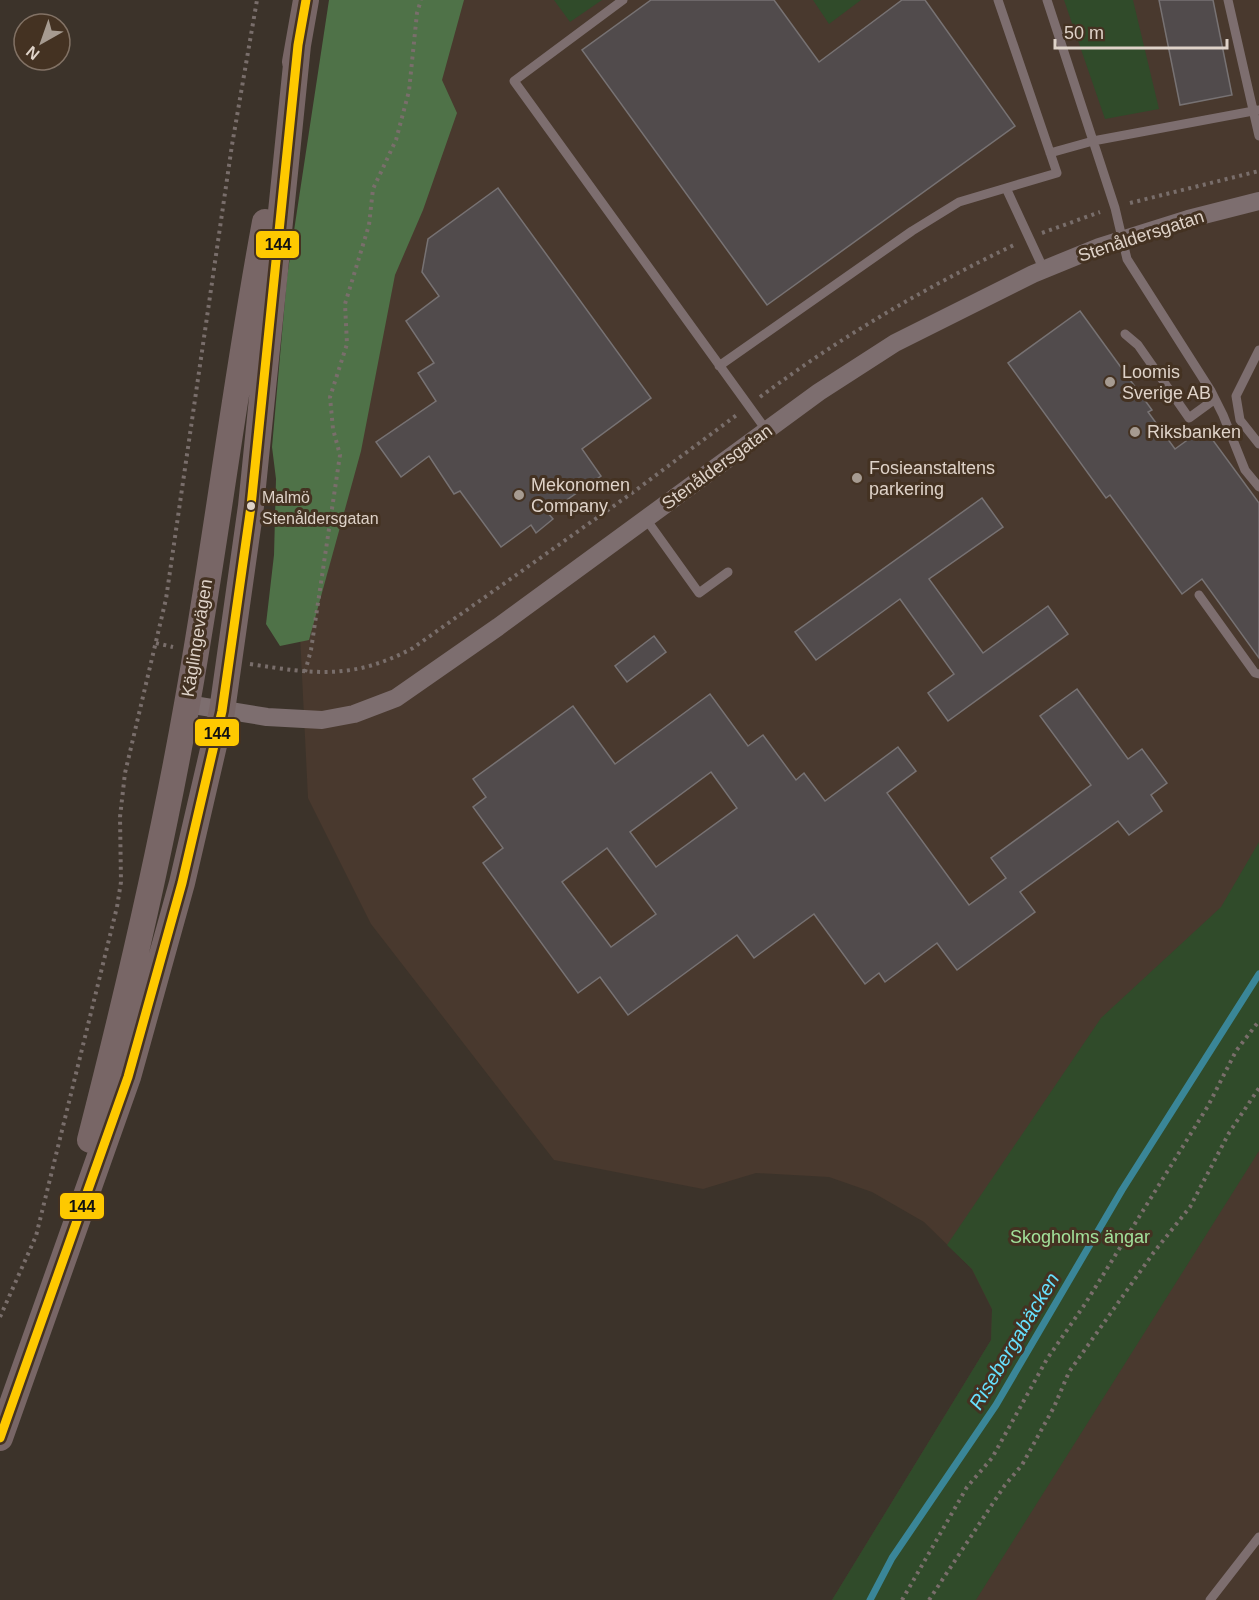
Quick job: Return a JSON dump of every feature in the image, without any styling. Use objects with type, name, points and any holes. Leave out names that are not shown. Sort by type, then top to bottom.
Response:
[{"type":"main road","name":"Käglingevägen","points":[[49,1294],[108,1069],[159,847],[187,704],[244,331],[306,0]]},
{"type":"main road","name":"Käglingevägen","points":[[0,1438],[49,1294],[128,1077],[182,883],[222,711],[251,506],[298,45]]},
{"type":"street","name":"Stenåldersgatan","points":[[187,704],[222,711],[296,720],[322,720],[354,714],[396,698],[767,431],[895,343],[1044,270],[1121,240],[1188,219],[1259,201]]},
{"type":"lane","points":[[623,0],[514,81],[767,431]]},
{"type":"lane","points":[[719,366],[912,231],[959,202],[1057,173],[998,0]]},
{"type":"lane","points":[[1047,0],[1115,208],[1127,260],[1215,399],[1245,470],[1259,487]]},
{"type":"lane","points":[[1228,0],[1256,110],[1259,136]]},
{"type":"lane","points":[[1050,153],[1093,141],[1256,110]]},
{"type":"lane","points":[[1006,188],[1044,270]]},
{"type":"lane","points":[[1125,334],[1138,345],[1189,418],[1215,399]]},
{"type":"lane","points":[[1259,350],[1236,396],[1240,420],[1259,444]]},
{"type":"lane","points":[[646,519],[699,593],[728,572]]},
{"type":"lane","points":[[1199,595],[1255,673],[1259,674]]},
{"type":"lane","points":[[1210,1600],[1259,1537]]},
{"type":"path","points":[[0,1317],[36,1236],[117,907],[122,866],[120,817],[125,773],[166,598],[232,145],[257,0]]},
{"type":"path","points":[[305,672],[311,650],[340,455],[333,429],[330,397],[346,344],[345,304],[369,225],[373,189],[396,140],[409,90],[417,13],[421,0]]},
{"type":"path","points":[[122,866],[129,861]]},
{"type":"path","points":[[902,1600],[967,1487],[992,1458],[1047,1359],[1085,1304],[1208,1107],[1236,1051],[1259,1021]]},
{"type":"path","points":[[929,1600],[1005,1485],[1022,1465],[1054,1407],[1069,1372],[1154,1252],[1190,1207],[1229,1132],[1259,1088]]},
{"type":"shaded area","points":[[339,0],[1259,0],[1259,1600],[832,1600],[991,1340],[992,1309],[972,1269],[924,1222],[872,1192],[829,1177],[756,1173],[703,1189],[554,1160],[371,924],[308,798],[293,492]]},
{"type":"green space","points":[[329,0],[464,0],[442,80],[457,113],[423,210],[395,275],[361,451],[309,640],[280,646],[266,624],[274,555],[276,479],[272,447],[287,277]]},
{"type":"green space","points":[[554,0],[602,0],[570,22]]},
{"type":"green space","points":[[813,0],[861,0],[829,24]]},
{"type":"green space","points":[[1064,0],[1133,0],[1159,109],[1105,119]]},
{"type":"green space","name":"Skogholms ängar","points":[[1259,842],[1259,1151],[976,1600],[832,1600],[991,1340],[992,1309],[972,1269],[947,1245],[1101,1018],[1221,907]]},
{"type":"building","points":[[651,0],[774,0],[819,62],[902,0],[925,0],[1015,126],[767,305],[582,50]]},
{"type":"building","points":[[1159,0],[1213,0],[1232,95],[1180,105]]},
{"type":"building","points":[[498,188],[651,398],[582,449],[601,476],[548,513],[553,519],[536,533],[531,525],[501,547],[460,491],[454,494],[429,456],[401,477],[376,442],[436,401],[418,373],[434,363],[406,321],[439,296],[422,272],[428,239]]},
{"type":"building","points":[[1080,311],[1152,410],[1148,412],[1175,449],[1204,428],[1259,503],[1259,658],[1202,579],[1182,594],[1110,495],[1106,498],[1008,363]]},
{"type":"building","points":[[982,498],[1003,527],[929,579],[983,653],[1048,606],[1068,634],[948,721],[928,693],[954,674],[900,599],[816,660],[795,632]]},
{"type":"building","points":[[654,636],[666,652],[627,682],[615,666]]},
{"type":"building","points":[[1077,689],[1128,759],[1142,749],[1167,783],[1151,795],[1162,811],[1129,835],[1118,821],[1020,892],[1035,912],[957,970],[937,943],[885,982],[879,973],[865,984],[814,914],[754,958],[737,935],[628,1015],[600,977],[578,993],[483,863],[503,848],[473,807],[486,797],[473,779],[573,706],[615,764],[710,694],[748,746],[763,735],[796,780],[804,773],[825,801],[898,747],[916,771],[887,793],[969,905],[1006,878],[991,858],[1091,785],[1040,716]],"holes":[[[711,772],[737,808],[656,867],[630,832]],[[607,848],[656,914],[611,947],[562,882]]]},
{"type":"waterway","name":"Risebergabäcken","points":[[870,1600],[892,1558],[996,1405],[1122,1190],[1259,974]]},
{"type":"transit line","name":"144","points":[[0,1438],[128,1077],[182,883],[222,711],[251,506],[298,45],[306,0]]},
{"type":"place","name":"Loomis Sverige AB","points":[[1110,382]]},
{"type":"place","name":"Riksbanken","points":[[1135,432]]},
{"type":"place","name":"Fosieanstaltens parkering","points":[[857,478]]},
{"type":"place","name":"Mekonomen Company","points":[[519,495]]},
{"type":"place","name":"Malmö Stenåldersgatan","points":[[251,506]]}]
